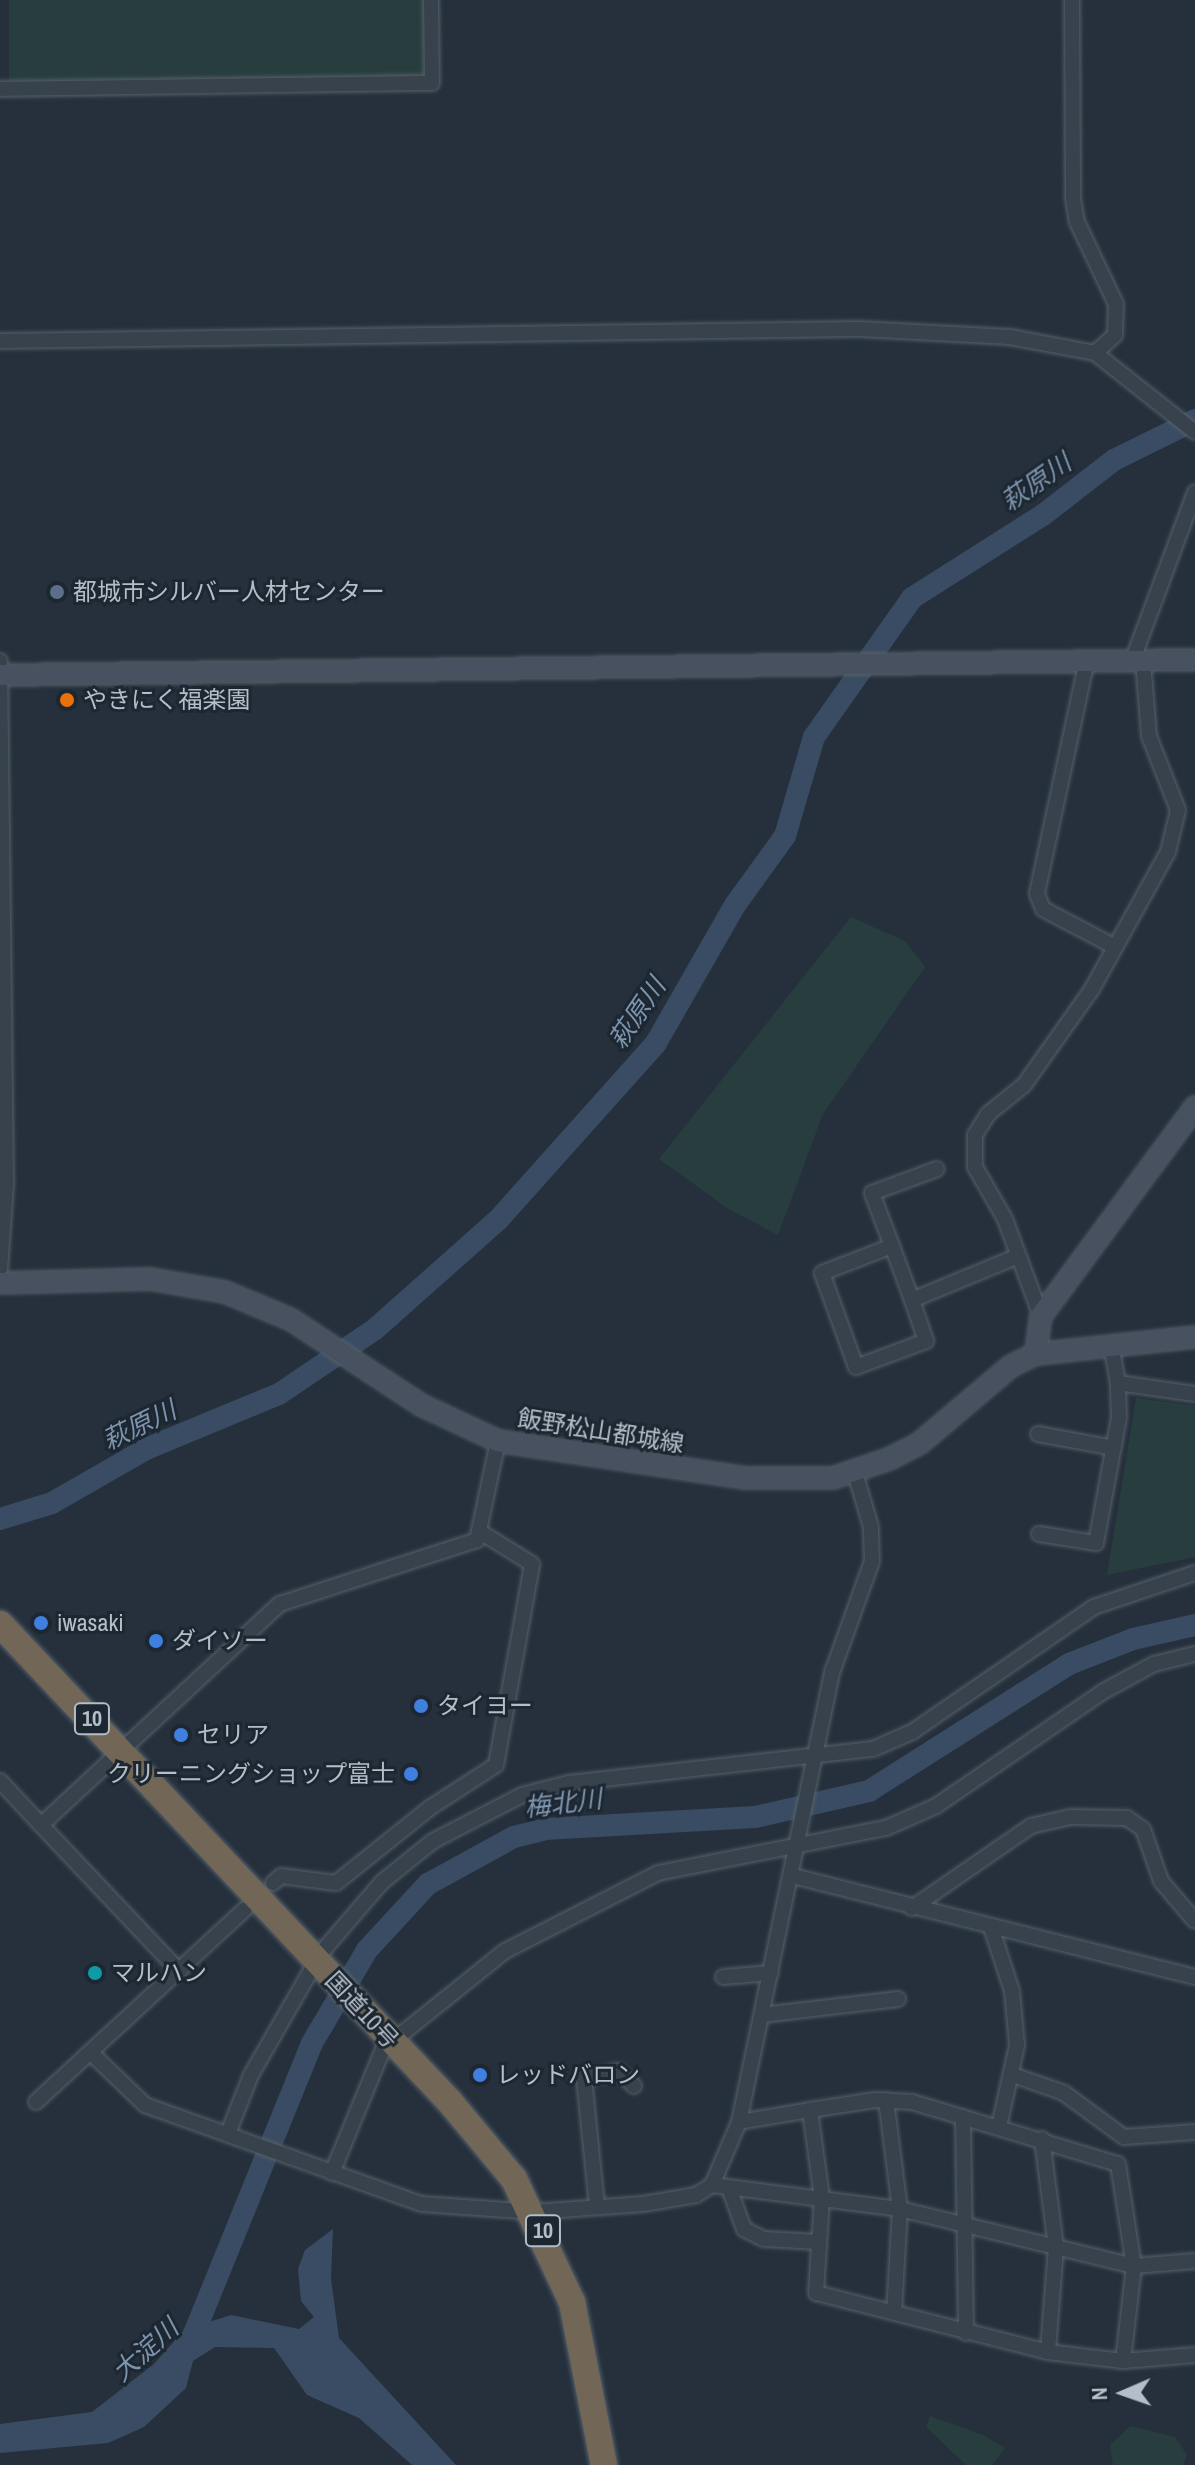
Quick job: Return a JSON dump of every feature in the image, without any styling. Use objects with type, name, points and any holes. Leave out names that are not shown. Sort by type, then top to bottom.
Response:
[{"type":"highway","name":"国道10号","points":[[0,1624],[450,2102],[534,2212],[572,2302],[604,2465]]},
{"type":"street","points":[[0,89],[432,83],[431,0]]},
{"type":"street","points":[[1072,0],[1073,198],[1077,222],[1116,304],[1115,335],[1098,356]]},
{"type":"street","points":[[0,341],[859,329],[1058,341],[1098,356],[1195,432]]},
{"type":"street","points":[[1036,1354],[1041,1316],[1018,1256],[975,1167],[975,1135],[988,1114],[1024,1085],[1115,947],[1168,852],[1178,820],[1149,736],[1138,659],[1195,492]]},
{"type":"street","points":[[1087,660],[1037,894],[1043,909],[1115,947]]},
{"type":"street","points":[[0,675],[1195,660]]},
{"type":"street","points":[[0,661],[3,1184],[0,1269]]},
{"type":"street","points":[[1041,1316],[1195,1107]]},
{"type":"street","points":[[892,1246],[822,1273],[856,1367],[926,1341],[912,1300],[892,1246],[872,1193],[937,1169]]},
{"type":"street","points":[[912,1300],[1018,1256]]},
{"type":"street","name":"飯野松山都城線","points":[[0,1283],[168,1280],[254,1302],[421,1405],[498,1441],[747,1478],[798,1480],[855,1473],[920,1443],[1011,1366],[1036,1354],[1195,1337]]},
{"type":"street","points":[[1039,1534],[1096,1543],[1114,1448],[1118,1383],[1111,1344]]},
{"type":"street","points":[[1118,1383],[1195,1394]]},
{"type":"street","points":[[1038,1434],[1114,1448]]},
{"type":"street","points":[[482,1533],[498,1441]]},
{"type":"street","points":[[90,2052],[145,2105],[229,2131],[332,2173],[422,2204],[534,2212],[696,2195],[712,2185],[739,2122],[793,1876],[795,1840],[833,1670],[872,1561],[871,1527],[855,1473]]},
{"type":"street","points":[[41,1825],[120,1748],[280,1604],[482,1533]]},
{"type":"street","points":[[273,1883],[281,1876],[336,1883],[431,1807],[496,1765],[532,1564],[482,1533]]},
{"type":"street","points":[[229,2131],[251,2075],[317,1963],[382,1882],[433,1841],[522,1795],[679,1766],[813,1760],[873,1749],[912,1732],[1066,1622],[1125,1593],[1195,1573]]},
{"type":"street","points":[[332,2173],[391,2042],[505,1951],[612,1893],[658,1873],[795,1840],[886,1828],[936,1806],[1104,1691],[1154,1664],[1195,1654]]},
{"type":"street","points":[[0,1781],[179,1971]]},
{"type":"street","points":[[912,1908],[1031,1826],[1069,1817],[1127,1818],[1143,1829],[1161,1881],[1195,1921]]},
{"type":"street","points":[[793,1876],[1195,1977]]},
{"type":"street","points":[[36,2102],[245,1909]]},
{"type":"street","points":[[991,1927],[1012,1991],[1013,2075],[999,2127]]},
{"type":"street","points":[[723,1977],[771,1973]]},
{"type":"street","points":[[762,2015],[898,1999]]},
{"type":"street","points":[[597,2206],[584,2079],[618,2071],[634,2086]]},
{"type":"street","points":[[1013,2075],[1064,2093],[1124,2137],[1195,2132]]},
{"type":"street","points":[[739,2122],[886,2100],[963,2117],[1118,2164],[1134,2266],[1123,2361]]},
{"type":"street","points":[[886,2100],[900,2209],[894,2313]]},
{"type":"street","points":[[810,2110],[822,2198],[816,2293],[1048,2352],[1123,2361],[1195,2355]]},
{"type":"street","points":[[963,2117],[969,2225],[966,2333]]},
{"type":"street","points":[[1042,2139],[1056,2247],[1048,2352]]},
{"type":"street","points":[[712,2185],[900,2209],[1134,2266],[1195,2261]]},
{"type":"street","points":[[729,2188],[744,2229],[764,2239],[818,2242]]},
{"type":"green space","points":[[9,0],[427,0],[427,84],[9,84]]},
{"type":"green space","points":[[851,917],[905,941],[925,967],[823,1114],[778,1235],[727,1208],[659,1159]]},
{"type":"green space","points":[[1136,1398],[1195,1406],[1195,1557],[1107,1575]]},
{"type":"green space","points":[[930,2416],[983,2435],[1005,2448],[992,2465],[966,2465],[926,2427]]},
{"type":"green space","points":[[1130,2426],[1175,2437],[1187,2455],[1183,2465],[1113,2465],[1110,2445]]},
{"type":"water","points":[[333,2229],[331,2279],[339,2338],[456,2465],[412,2465],[359,2418],[307,2395],[274,2348],[215,2347],[193,2361],[186,2388],[144,2427],[108,2443],[0,2453],[0,2424],[92,2412],[154,2364],[184,2330],[231,2315],[299,2329],[314,2317],[301,2301],[298,2269],[305,2250]]},
{"type":"waterway","name":"萩原川","points":[[0,1519],[52,1503],[146,1449],[279,1394],[374,1330],[498,1220],[656,1043],[735,905],[785,836],[814,737],[912,598],[1043,515],[1114,460],[1195,420]]},
{"type":"waterway","name":"梅北川","points":[[189,2346],[312,2043],[367,1950],[428,1884],[514,1837],[545,1829],[755,1817],[869,1791],[1069,1664],[1133,1639],[1195,1625]]},
{"type":"place","name":"都城市シルバー人材センター","points":[[57,592]]},
{"type":"place","name":"やきにく福楽園","points":[[67,700]]},
{"type":"place","name":"iwasaki","points":[[41,1623]]},
{"type":"place","name":"ダイソー","points":[[156,1641]]},
{"type":"place","name":"タイヨー","points":[[421,1706]]},
{"type":"place","name":"セリア","points":[[181,1735]]},
{"type":"place","name":"クリーニングショップ富士","points":[[411,1774]]},
{"type":"place","name":"マルハン","points":[[95,1973]]},
{"type":"place","name":"レッドバロン","points":[[480,2075]]},
{"type":"water label","name":"大淀川","points":[[145,2350]]}]
